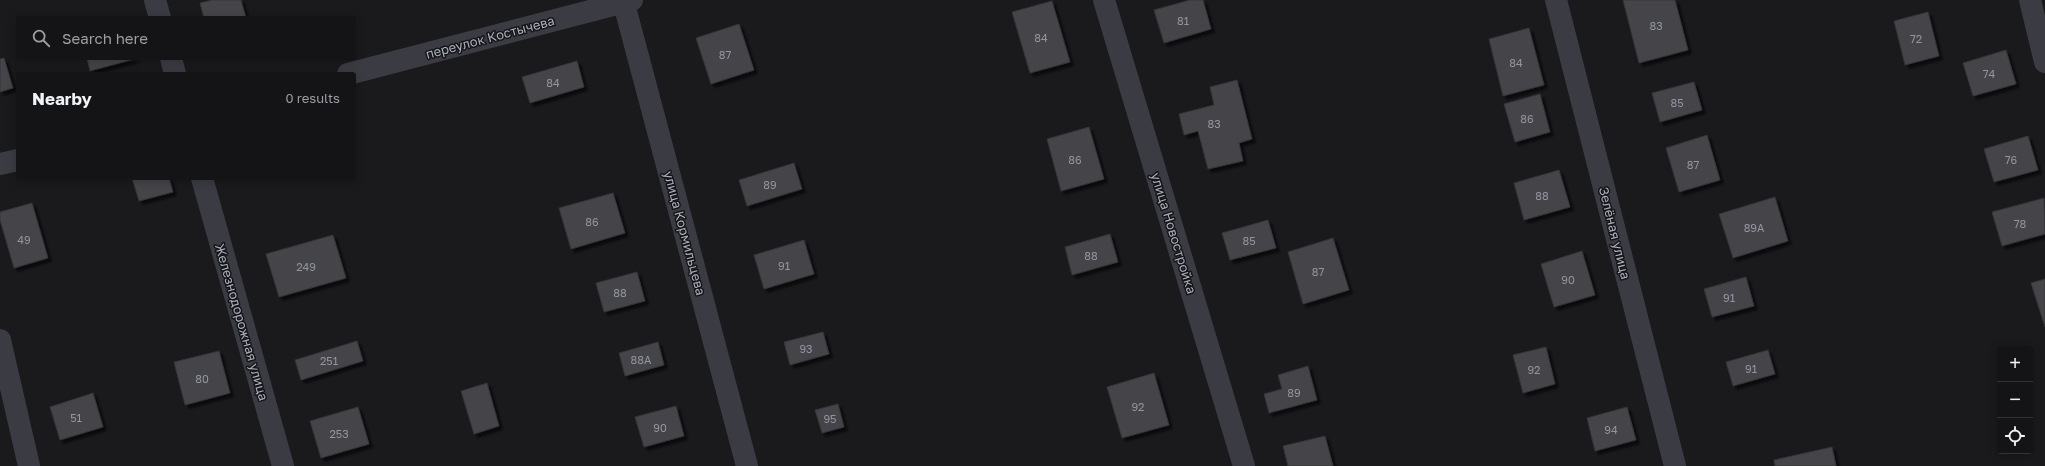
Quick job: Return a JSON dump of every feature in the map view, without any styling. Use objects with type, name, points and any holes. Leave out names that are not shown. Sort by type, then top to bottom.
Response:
[{"type":"street","points":[[155,0],[159,16]]},
{"type":"street","name":"улица Новостройка","points":[[1104,0],[1244,466]]},
{"type":"street","name":"Зелёная улица","points":[[1556,0],[1674,466]]},
{"type":"street","points":[[2030,0],[2045,62]]},
{"type":"street","name":"переулок Костычева","points":[[356,72],[626,1]]},
{"type":"street","name":"улица Кормильцева","points":[[626,1],[747,466]]},
{"type":"street","points":[[172,60],[174,72]]},
{"type":"street","points":[[0,164],[16,160]]},
{"type":"street","name":"Железнодорожная улица","points":[[203,180],[283,466]]},
{"type":"street","points":[[0,340],[29,466]]},
{"type":"building","points":[[212,0],[241,0],[245,16],[203,16],[200,3]]},
{"type":"building","points":[[1190,0],[1203,0],[1211,29],[1164,43],[1154,10]]},
{"type":"building","points":[[1623,0],[1675,0],[1688,50],[1639,63]]},
{"type":"building","points":[[1052,1],[1070,62],[1030,73],[1012,12]]},
{"type":"building","points":[[1928,12],[1939,56],[1905,65],[1894,21]]},
{"type":"building","points":[[739,24],[754,70],[711,84],[696,38]]},
{"type":"building","points":[[1529,28],[1544,85],[1503,96],[1489,39]]},
{"type":"building","points":[[2006,50],[2016,84],[1973,96],[1963,63]]},
{"type":"building","points":[[4,58],[13,88],[0,92],[0,59]]},
{"type":"building","points":[[87,60],[131,60],[90,71]]},
{"type":"building","points":[[577,61],[584,87],[530,103],[522,77]]},
{"type":"building","points":[[1237,80],[1252,139],[1239,143],[1243,161],[1208,169],[1198,131],[1184,135],[1179,114],[1214,105],[1210,87]]},
{"type":"building","points":[[1694,82],[1702,110],[1660,122],[1652,93]]},
{"type":"building","points":[[1540,94],[1550,132],[1515,142],[1504,104]]},
{"type":"building","points":[[1089,127],[1104,179],[1061,191],[1047,139]]},
{"type":"building","points":[[1707,135],[1720,180],[1679,192],[1666,148]]},
{"type":"building","points":[[2028,136],[2038,170],[1994,182],[1984,149]]},
{"type":"building","points":[[794,163],[802,189],[747,206],[739,180]]},
{"type":"building","points":[[1559,170],[1570,207],[1524,220],[1514,183]]},
{"type":"building","points":[[133,180],[170,180],[173,192],[139,201]]},
{"type":"building","points":[[613,193],[625,233],[571,249],[559,208]]},
{"type":"building","points":[[1775,197],[1788,241],[1733,258],[1719,214]]},
{"type":"building","points":[[2044,198],[2045,234],[2002,246],[1992,212]]},
{"type":"building","points":[[32,203],[48,258],[14,268],[0,220],[0,212]]},
{"type":"building","points":[[1268,220],[1276,248],[1230,260],[1222,233]]},
{"type":"building","points":[[1110,234],[1118,262],[1072,275],[1065,247]]},
{"type":"building","points":[[333,235],[346,278],[279,297],[266,254]]},
{"type":"building","points":[[1333,238],[1349,290],[1303,304],[1288,252]]},
{"type":"building","points":[[804,240],[814,274],[764,289],[754,255]]},
{"type":"building","points":[[1582,251],[1595,295],[1554,307],[1541,264]]},
{"type":"building","points":[[637,272],[645,301],[604,312],[596,283]]},
{"type":"building","points":[[1746,277],[1754,306],[1712,317],[1704,289]]},
{"type":"building","points":[[2045,279],[2045,327],[2031,283]]},
{"type":"building","points":[[823,332],[829,354],[790,365],[784,342]]},
{"type":"building","points":[[357,341],[363,361],[301,380],[295,360]]},
{"type":"building","points":[[658,342],[664,365],[625,376],[619,353]]},
{"type":"building","points":[[1546,347],[1555,384],[1523,393],[1513,355]]},
{"type":"building","points":[[1768,350],[1775,374],[1733,386],[1726,362]]},
{"type":"building","points":[[219,351],[230,393],[185,405],[174,362]]},
{"type":"building","points":[[1308,366],[1317,400],[1269,413],[1264,394],[1282,389],[1278,375]]},
{"type":"building","points":[[1154,373],[1169,425],[1122,438],[1107,387]]},
{"type":"building","points":[[487,383],[499,426],[474,434],[461,391]]},
{"type":"building","points":[[93,393],[103,427],[60,440],[50,407]]},
{"type":"building","points":[[838,404],[844,427],[822,433],[815,410]]},
{"type":"building","points":[[676,406],[684,436],[644,447],[635,417]]},
{"type":"building","points":[[358,407],[369,444],[321,458],[310,421]]},
{"type":"building","points":[[1627,407],[1636,440],[1595,451],[1587,418]]},
{"type":"building","points":[[1325,436],[1333,466],[1288,466],[1283,446]]},
{"type":"building","points":[[1832,447],[1836,466],[1775,466],[1774,460]]}]
